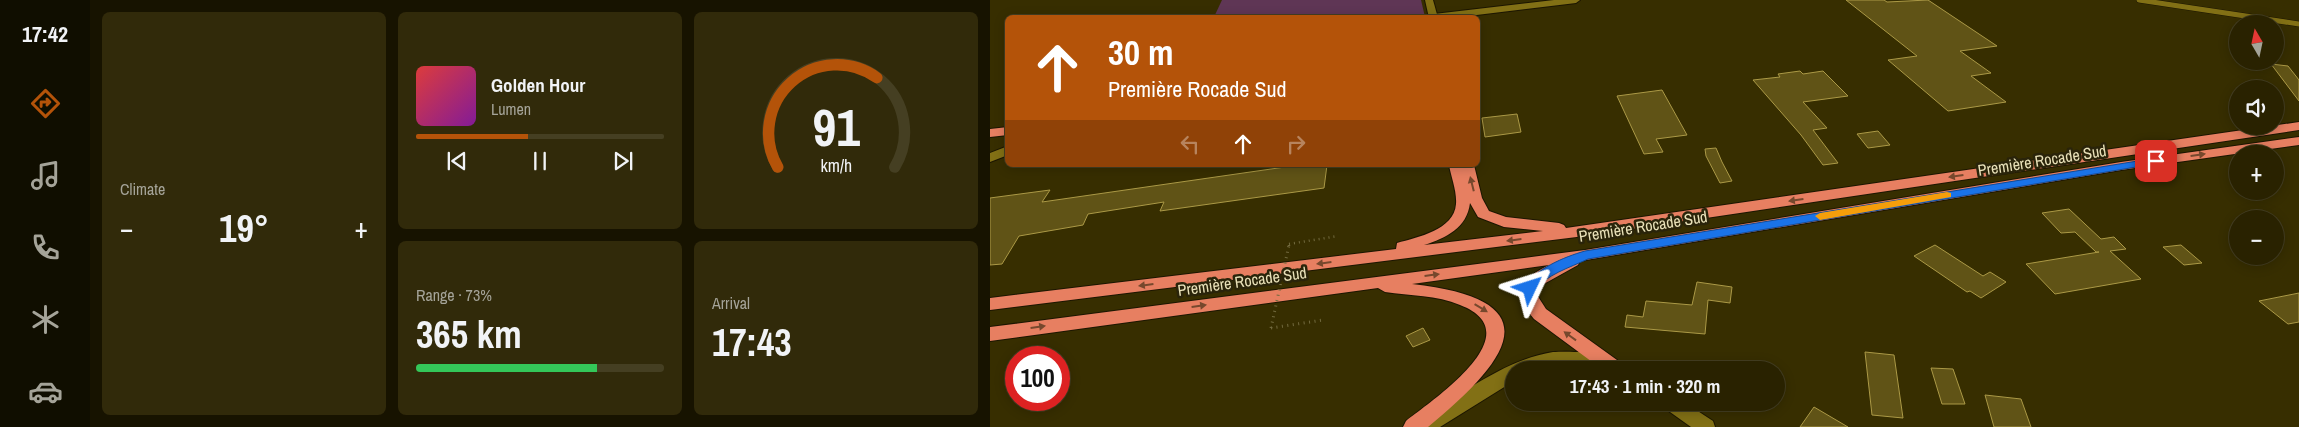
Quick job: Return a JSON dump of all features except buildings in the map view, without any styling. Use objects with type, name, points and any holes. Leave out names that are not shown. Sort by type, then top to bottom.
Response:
[{"type":"highway","name":"Première Rocade Sud","points":[[990,304],[1585,231],[2299,126]]},
{"type":"highway","points":[[990,133],[1005,131]]},
{"type":"highway","name":"Première Rocade Sud","points":[[990,334],[1585,255],[2121,166],[2299,141]]},
{"type":"highway","points":[[1373,257],[1437,235],[1457,220],[1463,205],[1456,167]]},
{"type":"highway","points":[[1467,167],[1475,198],[1483,214],[1504,222],[1585,231]]},
{"type":"highway","points":[[1585,255],[1536,280],[1530,288],[1528,298],[1531,307],[1606,361]]},
{"type":"highway","points":[[1366,283],[1459,298],[1475,304],[1490,314],[1497,326],[1497,340],[1490,357],[1475,374],[1413,427]]},
{"type":"main road","points":[[1429,0],[1433,15]]},
{"type":"main road","points":[[1451,15],[1576,0]]},
{"type":"main road","points":[[990,158],[1005,151]]},
{"type":"main road","points":[[1551,361],[1562,358],[1578,358],[1590,361]]},
{"type":"main road","points":[[1424,427],[1505,377]]},
{"type":"main road","points":[[1682,411],[1706,427]]},
{"type":"lane","points":[[2139,0],[2299,24]]},
{"type":"path","points":[[1324,320],[1271,328],[1289,244],[1338,236]]},
{"type":"shaded area","points":[[1222,0],[1421,0],[1425,15],[1215,15]]},
{"type":"slow traffic","points":[[1820,216],[1947,195]]},
{"type":"route","points":[[1530,288],[1536,280],[1546,273],[1585,255],[2156,161]]}]
